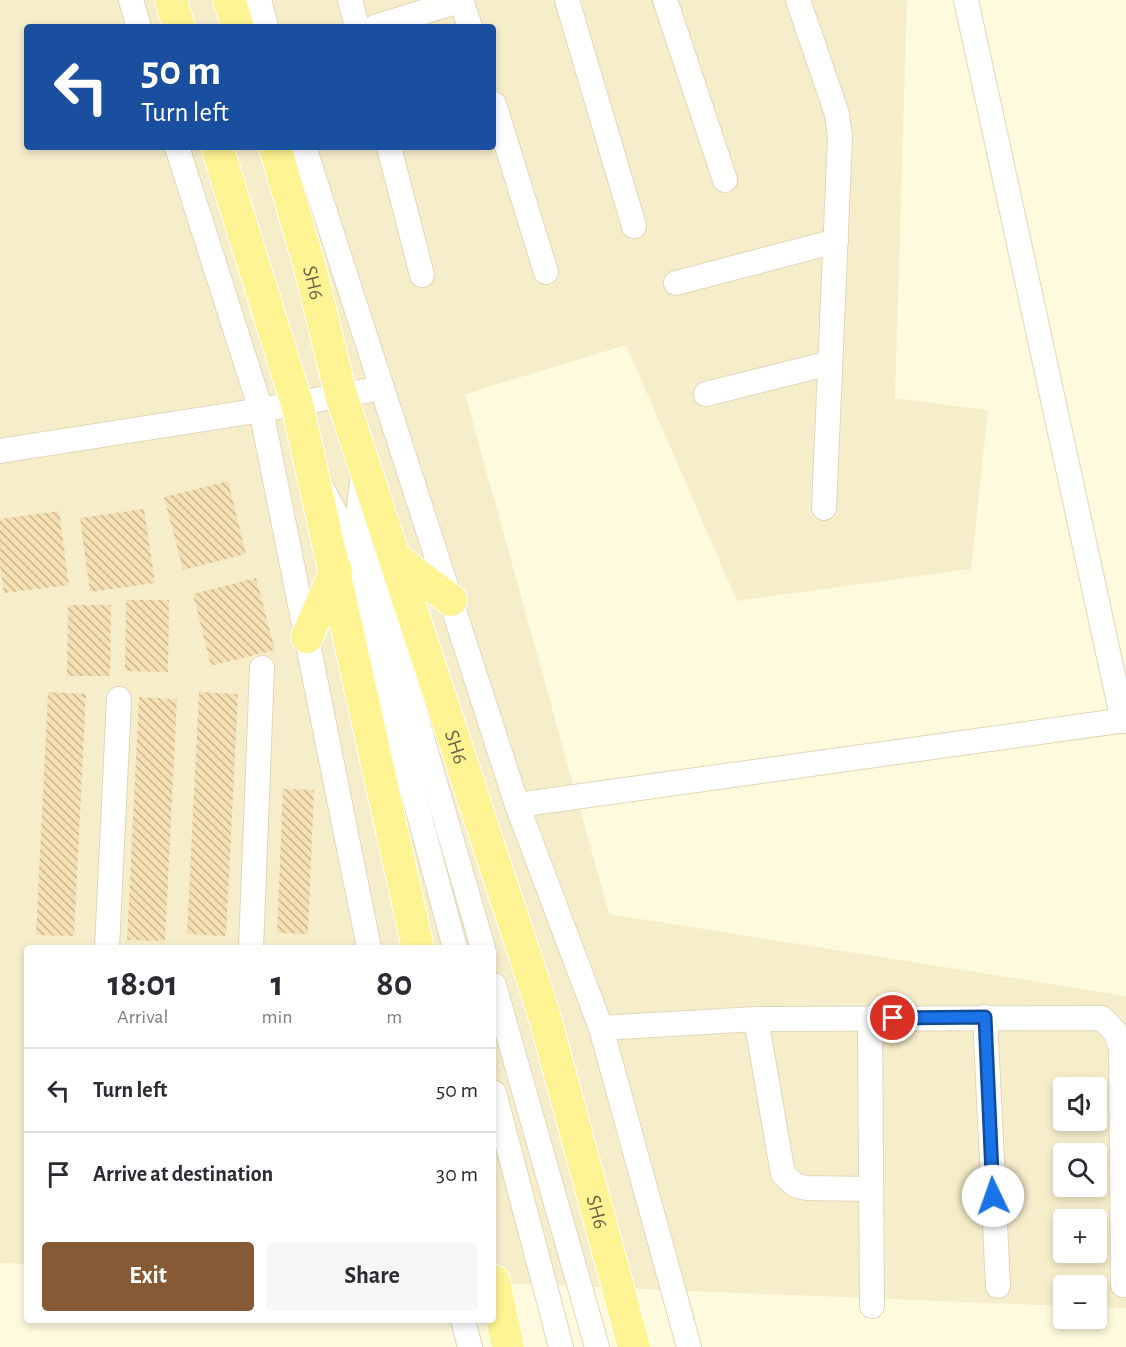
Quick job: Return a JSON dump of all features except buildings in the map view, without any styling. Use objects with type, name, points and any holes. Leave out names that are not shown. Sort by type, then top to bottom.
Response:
[{"type":"main road","points":[[171,0],[178,24]]},
{"type":"main road","points":[[229,0],[237,24]]},
{"type":"main road","points":[[218,150],[297,404],[336,570],[417,945]]},
{"type":"main road","name":"SH6","points":[[276,150],[309,264],[341,395],[534,981],[634,1347]]},
{"type":"main road","points":[[395,558],[451,600]]},
{"type":"main road","points":[[307,636],[336,570]]},
{"type":"main road","points":[[496,1290],[508,1347]]},
{"type":"street","points":[[131,0],[138,24]]},
{"type":"street","points":[[259,0],[265,24]]},
{"type":"street","points":[[350,0],[356,24]]},
{"type":"street","points":[[385,24],[462,0],[469,24]]},
{"type":"street","points":[[567,0],[634,226]]},
{"type":"street","points":[[665,0],[724,180]]},
{"type":"street","points":[[798,0],[837,114],[840,137],[824,508]]},
{"type":"street","points":[[517,805],[1125,721],[966,0]]},
{"type":"street","points":[[496,110],[546,272]]},
{"type":"street","points":[[178,150],[261,410],[368,945]]},
{"type":"street","points":[[305,150],[517,805],[601,1028],[689,1347]]},
{"type":"street","points":[[390,150],[422,275]]},
{"type":"street","points":[[676,283],[836,242]]},
{"type":"street","points":[[706,394],[830,363]]},
{"type":"street","points":[[0,451],[261,410],[382,388]]},
{"type":"street","points":[[364,464],[358,517],[482,945]]},
{"type":"street","points":[[314,472],[341,524],[454,945]]},
{"type":"street","points":[[250,945],[262,668]]},
{"type":"street","points":[[106,945],[119,699]]},
{"type":"street","points":[[496,992],[597,1347]]},
{"type":"street","points":[[985,1017],[998,1286]]},
{"type":"street","points":[[870,1018],[872,1306]]},
{"type":"street","points":[[601,1028],[756,1019],[1102,1018],[1115,1032],[1121,1048],[1123,1285]]},
{"type":"street","points":[[756,1019],[783,1174],[795,1185],[806,1188],[871,1189]]},
{"type":"street","points":[[496,1101],[561,1347]]},
{"type":"street","points":[[464,1323],[470,1347]]},
{"type":"shaded area","points":[[0,0],[907,0],[895,398],[988,410],[971,569],[737,601],[626,345],[465,394],[609,914],[1126,996],[1126,1308],[1107,1307],[1107,1275],[1053,1275],[1053,1306],[496,1283],[496,945],[24,945],[24,1264],[0,1263]]},
{"type":"route","points":[[893,1018],[985,1017],[993,1196]]}]
